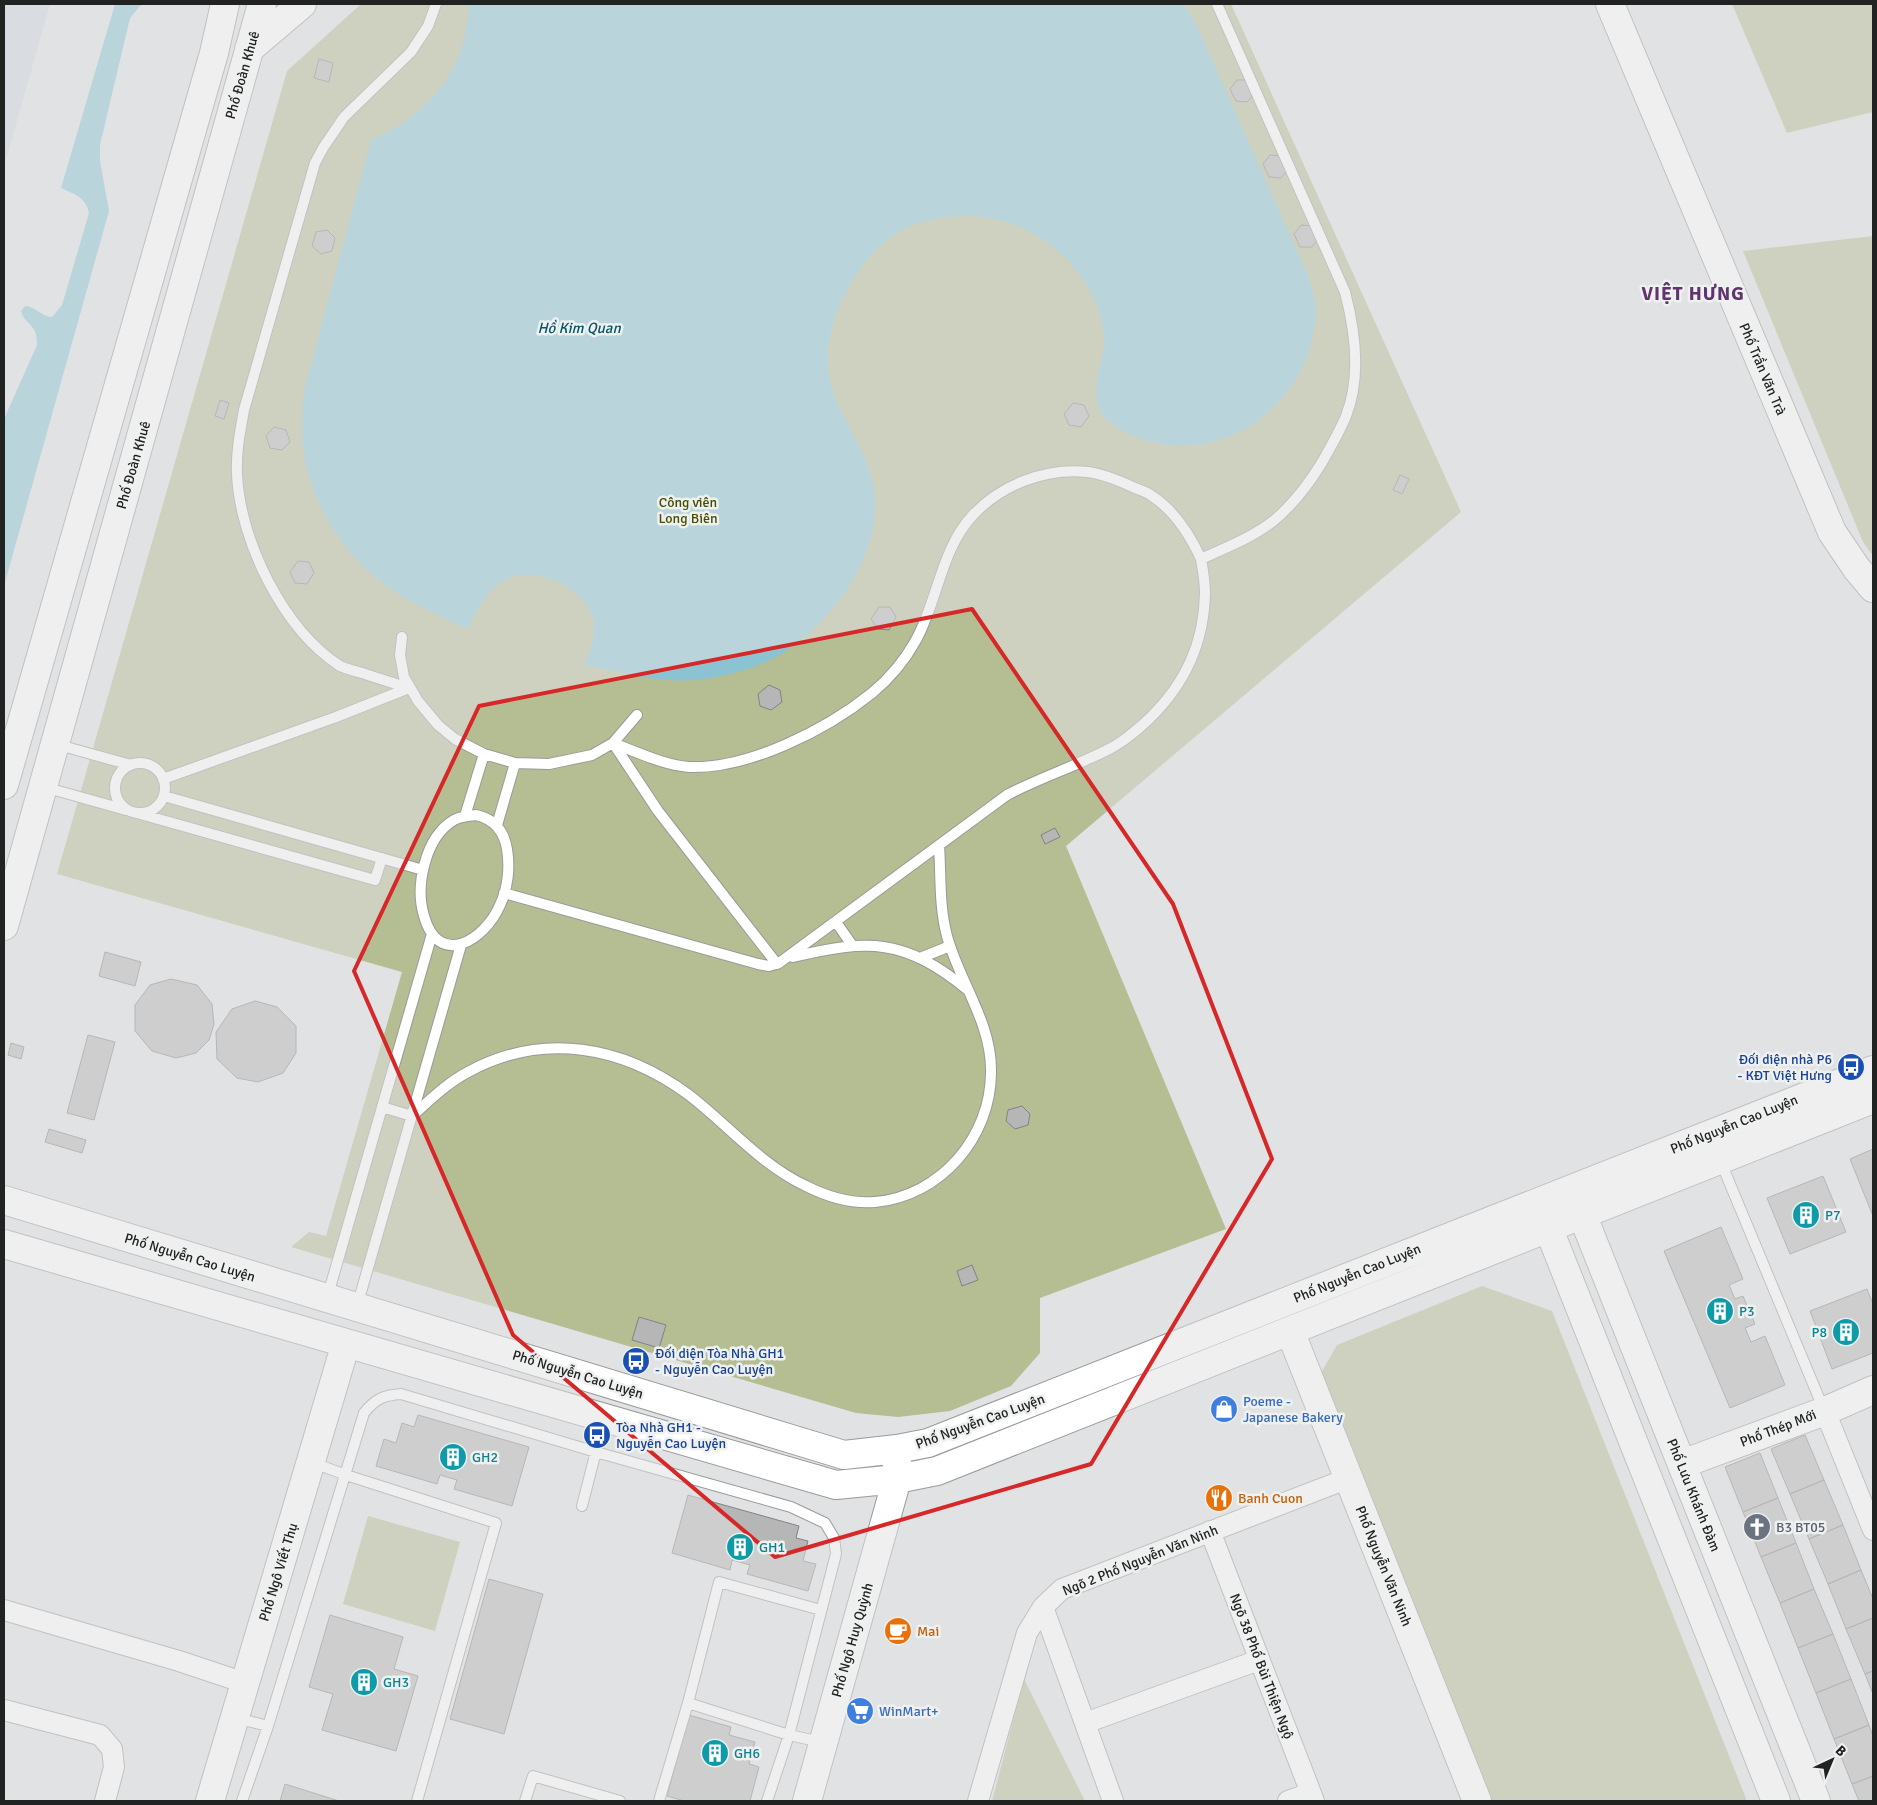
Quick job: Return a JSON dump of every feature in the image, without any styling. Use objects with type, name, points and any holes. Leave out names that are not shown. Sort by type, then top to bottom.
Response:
[{"type":"street","points":[[4,785],[226,4]]},
{"type":"street","name":"Phố Đoàn Khuê","points":[[4,926],[262,4]]},
{"type":"street","points":[[249,49],[302,4]]},
{"type":"street","name":"Phố Trần Văn Trà","points":[[1610,4],[1832,532],[1856,569],[1873,588]]},
{"type":"street","name":"Phố Nguyễn Cao Luyện","points":[[4,1200],[844,1455],[898,1449],[937,1439],[1873,1070]]},
{"type":"street","name":"Phố Nguyễn Cao Luyện","points":[[4,1244],[836,1485],[897,1479],[937,1471],[1873,1099]]},
{"type":"street","name":"Phố Lưu Khánh Đàm","points":[[1572,1188],[1816,1801]]},
{"type":"street","points":[[1538,1202],[1776,1801]]},
{"type":"street","name":"Phố Nguyễn Văn Ninh","points":[[1290,1331],[1477,1801]]},
{"type":"street","name":"Phố Ngô Viết Thụ","points":[[210,1801],[346,1343]]},
{"type":"street","name":"Phố Thép Mới","points":[[1682,1464],[1873,1390]]},
{"type":"street","points":[[1825,1410],[1873,1530]]},
{"type":"street","name":"Phố Ngô Huy Quỳnh","points":[[806,1801],[897,1479],[898,1449]]},
{"type":"street","name":"Ngõ 2 Phố Nguyễn Văn Ninh","points":[[978,1801],[1027,1633],[1042,1607],[1062,1590],[1349,1478]]},
{"type":"street","name":"Ngõ 38 Phố Bùi Thiện Ngộ","points":[[1210,1531],[1312,1797]]},
{"type":"street","points":[[1042,1607],[1113,1801]]},
{"type":"street","points":[[4,1610],[179,1661],[245,1683]]},
{"type":"street","points":[[1085,1723],[1259,1660]]},
{"type":"street","points":[[4,1710],[100,1735],[112,1749],[114,1767],[105,1801]]},
{"type":"street","points":[[1288,1801],[1312,1797]]},
{"type":"lane","points":[[409,688],[341,666],[296,625],[279,600],[264,572],[250,539],[240,504],[237,475],[237,443],[244,410],[315,163],[327,141],[344,117],[411,52],[428,26],[436,4]]},
{"type":"lane","points":[[1201,559],[1249,537],[1272,522],[1293,502],[1333,444],[1347,414],[1354,382],[1355,347],[1352,319],[1345,292],[1217,4]]},
{"type":"lane","points":[[504,893],[758,964],[769,966],[777,964],[1007,795],[1032,782],[1114,747],[1160,708],[1176,689],[1190,662],[1202,628],[1205,592],[1201,559],[1190,536],[1172,514],[1152,496],[1118,479],[1088,472],[1055,473],[1030,478],[989,500],[973,515],[958,534],[947,558],[930,610],[915,641],[898,667],[872,692],[842,714],[816,730],[788,743],[757,755],[724,764],[690,767],[672,765],[612,743]]},
{"type":"lane","points":[[402,637],[400,655],[404,677],[409,688],[438,725],[455,739],[484,754],[515,763],[549,764],[592,755],[612,743],[637,715]]},
{"type":"lane","points":[[163,779],[336,717],[409,688]]},
{"type":"lane","points":[[612,743],[658,811],[777,964]]},
{"type":"lane","points":[[55,744],[131,765],[145,764],[153,767],[163,779],[165,788],[160,804],[153,809],[133,812],[118,800],[115,785],[117,778],[122,771],[131,765]]},
{"type":"lane","points":[[465,816],[484,754]]},
{"type":"lane","points":[[497,826],[515,763]]},
{"type":"lane","points":[[43,786],[375,880],[382,858]]},
{"type":"lane","points":[[164,796],[423,870]]},
{"type":"lane","points":[[476,815],[487,818],[504,835],[508,854],[508,874],[500,906],[488,925],[472,939],[461,945],[453,946],[441,943],[432,934],[424,917],[420,895],[423,870],[429,853],[439,835],[453,821],[465,816],[476,815]]},
{"type":"lane","points":[[412,1116],[451,1082],[470,1071],[508,1056],[546,1049],[566,1048],[601,1052],[634,1063],[664,1078],[690,1096],[776,1169],[807,1187],[845,1201],[874,1202],[901,1198],[928,1185],[949,1169],[968,1146],[982,1122],[990,1095],[992,1070],[988,1041],[950,946],[944,916],[939,845]]},
{"type":"lane","points":[[836,922],[852,945]]},
{"type":"lane","points":[[327,1298],[432,934]]},
{"type":"lane","points":[[357,1307],[461,945]]},
{"type":"lane","points":[[787,958],[852,945],[888,946],[920,958],[953,978],[968,990]]},
{"type":"lane","points":[[920,958],[950,946]]},
{"type":"lane","points":[[382,1107],[412,1116]]},
{"type":"lane","points":[[1719,1159],[1825,1410]]},
{"type":"lane","points":[[242,1801],[268,1726],[364,1413],[374,1401],[386,1395],[401,1394],[791,1507],[825,1523],[834,1538],[836,1554],[789,1735],[767,1801]]},
{"type":"lane","points":[[582,1506],[605,1418]]},
{"type":"lane","points":[[311,1462],[496,1523],[417,1801]]},
{"type":"lane","points":[[659,1801],[688,1703],[719,1582],[821,1610]]},
{"type":"lane","points":[[688,1703],[789,1735],[823,1743]]},
{"type":"lane","points":[[235,1718],[268,1726]]},
{"type":"lane","points":[[525,1801],[533,1776],[620,1801]]},
{"type":"highlighted area","points":[[972,609],[1173,904],[1272,1159],[1091,1464],[775,1557],[513,1335],[354,971],[479,706]]},
{"type":"shaded area","points":[[4,4],[50,4],[4,167]]},
{"type":"green space","name":"Công viên Long Biên","points":[[361,4],[1231,4],[1461,512],[1066,846],[1226,1229],[1040,1298],[1040,1353],[1011,1386],[950,1411],[898,1417],[856,1413],[291,1247],[309,1232],[326,1236],[402,972],[57,874],[287,71]]},
{"type":"green space","points":[[1732,4],[1873,4],[1873,112],[1787,133]]},
{"type":"green space","points":[[1873,236],[1873,556],[1863,542],[1743,251]]},
{"type":"green space","points":[[1482,1286],[1552,1311],[1747,1801],[1490,1801],[1321,1373],[1337,1345]]},
{"type":"green space","points":[[368,1516],[460,1542],[435,1631],[343,1604]]},
{"type":"green space","points":[[1024,1679],[1085,1801],[992,1801]]},
{"type":"water","points":[[115,4],[144,4],[130,18],[100,145],[100,161],[109,211],[4,586],[4,419],[37,345],[35,333],[21,311],[25,306],[29,306],[48,317],[52,317],[62,305],[89,213],[82,200],[75,194],[61,188]]},
{"type":"water","name":"Hồ Kim Quan","points":[[468,4],[1183,4],[1201,35],[1309,278],[1315,299],[1316,312],[1313,337],[1305,362],[1297,377],[1270,411],[1253,424],[1235,434],[1195,445],[1173,445],[1145,440],[1125,432],[1107,420],[1098,406],[1096,386],[1104,344],[1103,324],[1092,295],[1081,276],[1067,260],[1034,234],[994,219],[973,216],[951,217],[915,224],[887,240],[872,254],[858,272],[846,291],[831,333],[828,354],[832,389],[871,475],[874,489],[875,513],[871,536],[863,559],[852,581],[838,602],[805,637],[776,657],[754,667],[706,679],[666,680],[585,665],[593,639],[594,623],[591,612],[584,601],[574,592],[562,584],[536,575],[512,577],[497,586],[480,606],[468,629],[421,607],[394,591],[364,567],[338,537],[318,502],[311,484],[304,457],[302,421],[303,394],[371,140],[392,130],[411,117],[441,87],[453,69],[461,49],[466,27]]},
{"type":"building","points":[[319,59],[333,63],[329,82],[314,78]]},
{"type":"building","points":[[1237,80],[1249,80],[1255,93],[1247,102],[1236,101],[1230,89]]},
{"type":"building","points":[[1270,155],[1282,156],[1288,169],[1281,178],[1269,177],[1263,164]]},
{"type":"building","points":[[1301,225],[1313,226],[1319,238],[1312,247],[1300,247],[1294,234]]},
{"type":"building","points":[[327,230],[335,238],[332,251],[321,254],[312,246],[316,232]]},
{"type":"building","points":[[220,400],[229,403],[224,419],[215,416]]},
{"type":"building","points":[[1073,403],[1084,405],[1089,416],[1081,427],[1069,425],[1064,414]]},
{"type":"building","points":[[274,427],[286,430],[290,442],[282,450],[270,448],[266,436]]},
{"type":"building","points":[[1400,475],[1409,479],[1402,494],[1393,490]]},
{"type":"building","points":[[298,561],[309,562],[314,573],[307,584],[295,583],[290,572]]},
{"type":"building","points":[[879,607],[890,607],[896,617],[889,630],[878,629],[871,619]]},
{"type":"building","points":[[769,685],[780,690],[782,702],[771,710],[760,706],[758,694]]},
{"type":"building","points":[[1055,828],[1060,837],[1045,844],[1041,835]]},
{"type":"building","points":[[105,952],[141,962],[135,986],[99,976]]},
{"type":"building","points":[[171,979],[197,985],[212,1004],[214,1024],[209,1040],[196,1053],[176,1058],[152,1051],[135,1031],[135,1005],[150,985]]},
{"type":"building","points":[[255,1001],[277,1007],[296,1026],[296,1053],[283,1073],[258,1082],[237,1078],[217,1059],[216,1032],[232,1009]]},
{"type":"building","points":[[88,1035],[115,1042],[94,1120],[67,1113]]},
{"type":"building","points":[[11,1043],[24,1047],[21,1059],[8,1055]]},
{"type":"building","points":[[1022,1106],[1030,1114],[1028,1125],[1015,1129],[1006,1121],[1008,1110]]},
{"type":"building","points":[[49,1129],[86,1140],[82,1153],[45,1142]]},
{"type":"building","points":[[1873,1149],[1873,1216],[1850,1159]]},
{"type":"building","name":"P7","points":[[1823,1176],[1846,1232],[1790,1254],[1767,1198]]},
{"type":"building","name":"P3","points":[[1721,1227],[1743,1279],[1729,1285],[1735,1299],[1743,1296],[1755,1324],[1745,1328],[1751,1342],[1765,1336],[1785,1385],[1730,1408],[1664,1251]]},
{"type":"building","points":[[972,1265],[978,1280],[962,1286],[957,1271]]},
{"type":"building","name":"P8","points":[[1867,1289],[1873,1304],[1873,1353],[1832,1369],[1810,1311]]},
{"type":"building","points":[[639,1317],[666,1325],[659,1348],[632,1340]]},
{"type":"building","name":"GH2","points":[[418,1415],[529,1447],[512,1506],[454,1489],[457,1480],[440,1475],[437,1484],[376,1466],[384,1439],[396,1443],[402,1423],[414,1427]]},
{"type":"building","points":[[1805,1435],[1824,1480],[1790,1494],[1771,1449]]},
{"type":"building","points":[[1760,1453],[1778,1498],[1743,1512],[1725,1467]]},
{"type":"building","points":[[1824,1480],[1843,1525],[1809,1539],[1790,1494]]},
{"type":"building","name":"GH1","points":[[688,1495],[799,1526],[796,1538],[808,1541],[803,1561],[816,1564],[808,1591],[747,1574],[750,1565],[732,1560],[730,1570],[672,1553]]},
{"type":"building","points":[[1778,1498],[1796,1543],[1761,1557],[1743,1512]]},
{"type":"building","points":[[1843,1525],[1861,1570],[1828,1584],[1809,1539]]},
{"type":"building","points":[[1796,1543],[1814,1589],[1780,1603],[1761,1557]]},
{"type":"building","points":[[1861,1570],[1873,1599],[1873,1618],[1846,1629],[1828,1584]]},
{"type":"building","points":[[489,1579],[543,1594],[504,1734],[450,1719]]},
{"type":"building","points":[[1814,1589],[1833,1634],[1798,1648],[1780,1603]]},
{"type":"building","name":"GH3","points":[[330,1615],[403,1637],[394,1669],[418,1676],[396,1751],[322,1730],[333,1694],[309,1687]]},
{"type":"building","points":[[1873,1618],[1873,1671],[1865,1674],[1846,1629]]},
{"type":"building","points":[[1833,1634],[1851,1679],[1816,1693],[1798,1648]]},
{"type":"building","points":[[1873,1671],[1873,1694],[1865,1674]]},
{"type":"building","points":[[1851,1679],[1869,1725],[1834,1739],[1816,1693]]},
{"type":"building","name":"GH6","points":[[689,1715],[731,1727],[729,1735],[755,1742],[749,1764],[759,1767],[750,1801],[684,1801],[667,1796]]},
{"type":"building","points":[[1869,1725],[1873,1736],[1873,1776],[1852,1784],[1834,1739]]},
{"type":"building","points":[[1873,1776],[1873,1801],[1859,1801],[1852,1784]]},
{"type":"building","points":[[285,1784],[339,1801],[280,1801]]},
{"type":"place","name":"Đối diện nhà P6 - KĐT Việt Hưng","points":[[1851,1067]]},
{"type":"place","name":"P7","points":[[1806,1215]]},
{"type":"place","name":"P3","points":[[1720,1311]]},
{"type":"place","name":"P8","points":[[1846,1332]]},
{"type":"place","name":"Đối diện Tòa Nhà GH1 - Nguyễn Cao Luyện","points":[[636,1361]]},
{"type":"place","name":"Poeme - Japanese Bakery","points":[[1224,1409]]},
{"type":"place","name":"Tòa Nhà GH1 - Nguyễn Cao Luyện","points":[[597,1435]]},
{"type":"place","name":"GH2","points":[[453,1457]]},
{"type":"place","name":"Banh Cuon","points":[[1219,1498]]},
{"type":"place","name":"B3 BT05","points":[[1757,1527]]},
{"type":"place","name":"GH1","points":[[740,1547]]},
{"type":"place","name":"Mai","points":[[898,1631]]},
{"type":"place","name":"GH3","points":[[364,1682]]},
{"type":"place","name":"WinMart+","points":[[860,1711]]},
{"type":"place","name":"GH6","points":[[715,1753]]},
{"type":"district","name":"VIỆT HƯNG","points":[[1693,293]]}]
